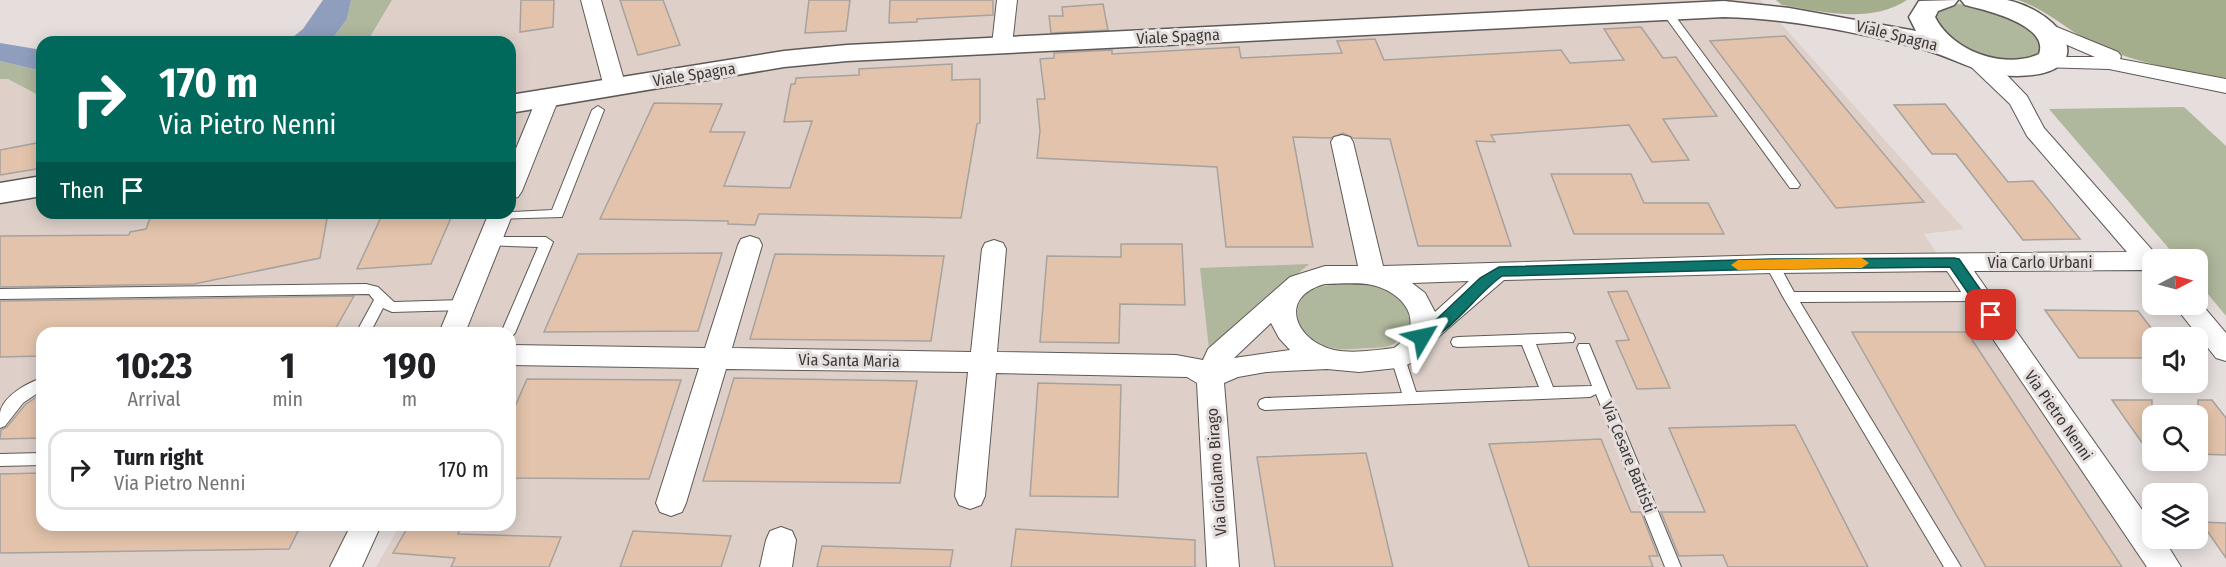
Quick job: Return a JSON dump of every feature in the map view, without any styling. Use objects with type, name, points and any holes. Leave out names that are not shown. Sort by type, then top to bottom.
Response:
[{"type":"street","points":[[591,0],[615,87]]},
{"type":"street","points":[[1002,45],[1007,0]]},
{"type":"street","points":[[1974,0],[2012,10],[2094,51],[2154,71]]},
{"type":"street","points":[[1934,6],[1922,16],[1924,26],[1946,47],[1974,60],[1998,66],[2109,63],[2226,86]]},
{"type":"street","name":"Viale Spagna","points":[[1849,23],[1888,22],[1934,6]]},
{"type":"street","name":"Viale Spagna","points":[[516,103],[783,59],[1002,45],[1666,11],[1747,9],[1849,23],[1903,34],[1946,47]]},
{"type":"street","points":[[2019,101],[2034,65],[2055,54],[2056,47],[2053,39],[2042,27]]},
{"type":"street","points":[[1974,60],[1993,74],[2019,101],[2036,131],[2142,253]]},
{"type":"street","points":[[516,176],[548,98]]},
{"type":"street","points":[[1342,142],[1373,274]]},
{"type":"street","points":[[0,194],[36,187]]},
{"type":"street","points":[[454,327],[498,219]]},
{"type":"street","points":[[671,503],[750,245]]},
{"type":"street","points":[[970,496],[994,249]]},
{"type":"street","name":"Via Pietro Nenni","points":[[1954,262],[2165,567]]},
{"type":"street","name":"Via Carlo Urbani","points":[[1373,274],[1772,264],[2142,263]]},
{"type":"street","points":[[1210,378],[1225,369],[1252,364],[1329,359],[1350,361],[1398,358],[1411,350],[1422,337],[1443,322],[1485,281],[1499,271]]},
{"type":"street","points":[[1329,359],[1300,345],[1291,336],[1284,324],[1283,311],[1292,289],[1306,280],[1325,275],[1373,274],[1408,292],[1424,313],[1425,326],[1422,337]]},
{"type":"street","name":"Via Girolamo Birago","points":[[1222,567],[1210,378],[1218,356],[1292,289]]},
{"type":"street","points":[[2195,315],[2226,351]]},
{"type":"street","name":"Via Santa Maria","points":[[516,355],[1176,365],[1194,368],[1210,378]]},
{"type":"street","points":[[346,567],[363,531]]},
{"type":"lane","points":[[1666,11],[1794,185]]},
{"type":"lane","points":[[516,215],[557,214],[598,110]]},
{"type":"lane","points":[[489,242],[546,242],[511,327]]},
{"type":"lane","points":[[1772,264],[1953,567]]},
{"type":"lane","points":[[0,294],[366,289],[373,290],[392,307],[463,305]]},
{"type":"lane","points":[[1790,297],[1977,296]]},
{"type":"lane","points":[[366,327],[382,298]]},
{"type":"lane","points":[[1458,342],[1568,338]]},
{"type":"lane","points":[[1527,340],[1548,392]]},
{"type":"lane","name":"Via Cesare Battisti","points":[[1584,348],[1673,567]]},
{"type":"lane","points":[[1398,358],[1411,398]]},
{"type":"lane","points":[[0,422],[20,396],[36,386]]},
{"type":"lane","points":[[1265,404],[1590,391]]},
{"type":"lane","points":[[0,460],[36,459]]},
{"type":"shaded area","points":[[392,0],[1760,0],[1964,229],[1924,234],[2146,567],[376,567],[397,531],[516,531],[516,327],[36,327],[36,531],[353,531],[332,567],[0,567],[0,79],[8,79],[36,94],[36,219],[516,219],[516,36],[371,36]]},
{"type":"green space","points":[[351,0],[392,0],[371,36],[334,36],[347,19]]},
{"type":"green space","points":[[1776,0],[1907,0],[1878,12],[1846,14],[1782,5]]},
{"type":"green space","points":[[2018,0],[2226,0],[2226,78],[2160,66],[2112,51],[2087,40],[2040,10]]},
{"type":"green space","points":[[1957,4],[1993,10],[2022,24],[2042,38],[2040,55],[2008,60],[1983,57],[1962,49],[1951,41],[1932,19],[1942,8]]},
{"type":"green space","points":[[0,61],[36,70],[36,94],[8,79],[0,79]]},
{"type":"green space","points":[[2184,107],[2226,146],[2226,316],[2208,294],[2208,249],[2169,249],[2049,109]]},
{"type":"green space","points":[[1309,264],[1209,349],[1200,268]]},
{"type":"green space","points":[[1367,284],[1380,287],[1395,295],[1409,315],[1408,332],[1394,344],[1380,347],[1338,349],[1314,341],[1303,331],[1298,310],[1306,294],[1329,285]]},
{"type":"water","points":[[323,0],[351,0],[347,19],[334,36],[294,36],[303,29]]},
{"type":"water","points":[[0,43],[36,49],[36,70],[0,61]]},
{"type":"building","points":[[521,0],[554,0],[553,27],[520,32]]},
{"type":"building","points":[[620,0],[663,0],[680,45],[638,55]]},
{"type":"building","points":[[809,0],[850,0],[846,31],[805,33]]},
{"type":"building","points":[[890,0],[993,0],[993,15],[917,19],[917,22],[889,23]]},
{"type":"building","points":[[1103,4],[1108,30],[1051,33],[1049,16],[1063,16],[1062,7]]},
{"type":"building","points":[[1641,27],[1663,58],[1676,57],[1717,116],[1663,119],[1689,160],[1652,162],[1629,125],[1491,135],[1495,142],[1476,141],[1511,246],[1418,246],[1390,139],[1353,138],[1343,133],[1331,138],[1293,137],[1313,247],[1226,247],[1217,167],[1037,158],[1040,131],[1037,99],[1045,99],[1040,59],[1054,58],[1054,53],[1112,50],[1112,54],[1239,47],[1241,58],[1342,53],[1337,41],[1375,39],[1384,60],[1561,50],[1570,63],[1624,60],[1604,29]]},
{"type":"building","points":[[1785,36],[1924,202],[1836,208],[1710,41]]},
{"type":"building","points":[[952,64],[952,80],[980,79],[980,123],[977,124],[961,218],[759,214],[755,225],[728,224],[728,221],[600,219],[654,103],[722,104],[710,132],[745,132],[724,186],[790,188],[812,121],[784,122],[791,84],[795,84],[796,78],[859,75],[859,69]]},
{"type":"building","points":[[1945,104],[2008,182],[2033,181],[2080,239],[2023,240],[1956,154],[1932,154],[1894,105]]},
{"type":"building","points":[[36,143],[36,169],[0,175],[0,150]]},
{"type":"building","points":[[1551,174],[1631,174],[1644,203],[1708,203],[1724,234],[1574,234]]},
{"type":"building","points":[[150,219],[327,219],[320,258],[194,284],[0,287],[0,236],[129,235],[130,232],[146,229]]},
{"type":"building","points":[[380,219],[450,219],[431,264],[357,269]]},
{"type":"building","points":[[1121,244],[1182,244],[1185,305],[1120,304],[1119,343],[1040,342],[1047,256],[1121,257]]},
{"type":"building","points":[[722,253],[698,331],[544,332],[578,254]]},
{"type":"building","points":[[775,254],[944,256],[931,341],[750,339]]},
{"type":"building","points":[[1627,291],[1670,388],[1637,389],[1616,341],[1629,340],[1608,292]]},
{"type":"building","points":[[354,296],[336,327],[36,327],[36,356],[0,357],[0,301]]},
{"type":"building","points":[[2045,310],[2138,311],[2150,327],[2142,327],[2142,358],[2079,358]]},
{"type":"building","points":[[1852,332],[1967,332],[2122,567],[1986,567]]},
{"type":"building","points":[[734,378],[917,381],[900,483],[703,481]]},
{"type":"building","points":[[527,379],[681,380],[649,479],[516,478],[516,404]]},
{"type":"building","points":[[1038,383],[1121,385],[1118,497],[1030,496]]},
{"type":"building","points":[[36,397],[36,438],[0,439],[1,430],[7,427],[25,405]]},
{"type":"building","points":[[2112,400],[2152,400],[2152,405],[2142,405],[2142,443]]},
{"type":"building","points":[[2198,400],[2212,400],[2226,418],[2226,455],[2208,454],[2208,405],[2198,405]]},
{"type":"building","points":[[1795,425],[1868,567],[1728,567],[1723,555],[1679,556],[1661,512],[1705,512],[1669,428]]},
{"type":"building","points":[[1601,439],[1631,512],[1641,512],[1658,556],[1649,556],[1653,567],[1529,567],[1489,444]]},
{"type":"building","points":[[1366,453],[1393,567],[1275,567],[1257,457]]},
{"type":"building","points":[[36,473],[36,531],[298,531],[289,549],[0,553],[0,474]]},
{"type":"building","points":[[2208,522],[2226,523],[2226,558],[2208,532]]},
{"type":"building","points":[[1016,529],[1195,540],[1195,567],[1011,567]]},
{"type":"building","points":[[406,531],[459,531],[458,534],[561,537],[549,567],[451,567],[455,558],[393,553]]},
{"type":"building","points":[[633,531],[731,536],[721,567],[620,567]]},
{"type":"building","points":[[822,546],[953,550],[950,567],[817,567]]},
{"type":"slow traffic","points":[[1738,265],[1862,263]]},
{"type":"route","points":[[1422,337],[1443,322],[1485,281],[1499,271],[1954,262],[1991,315]]}]
